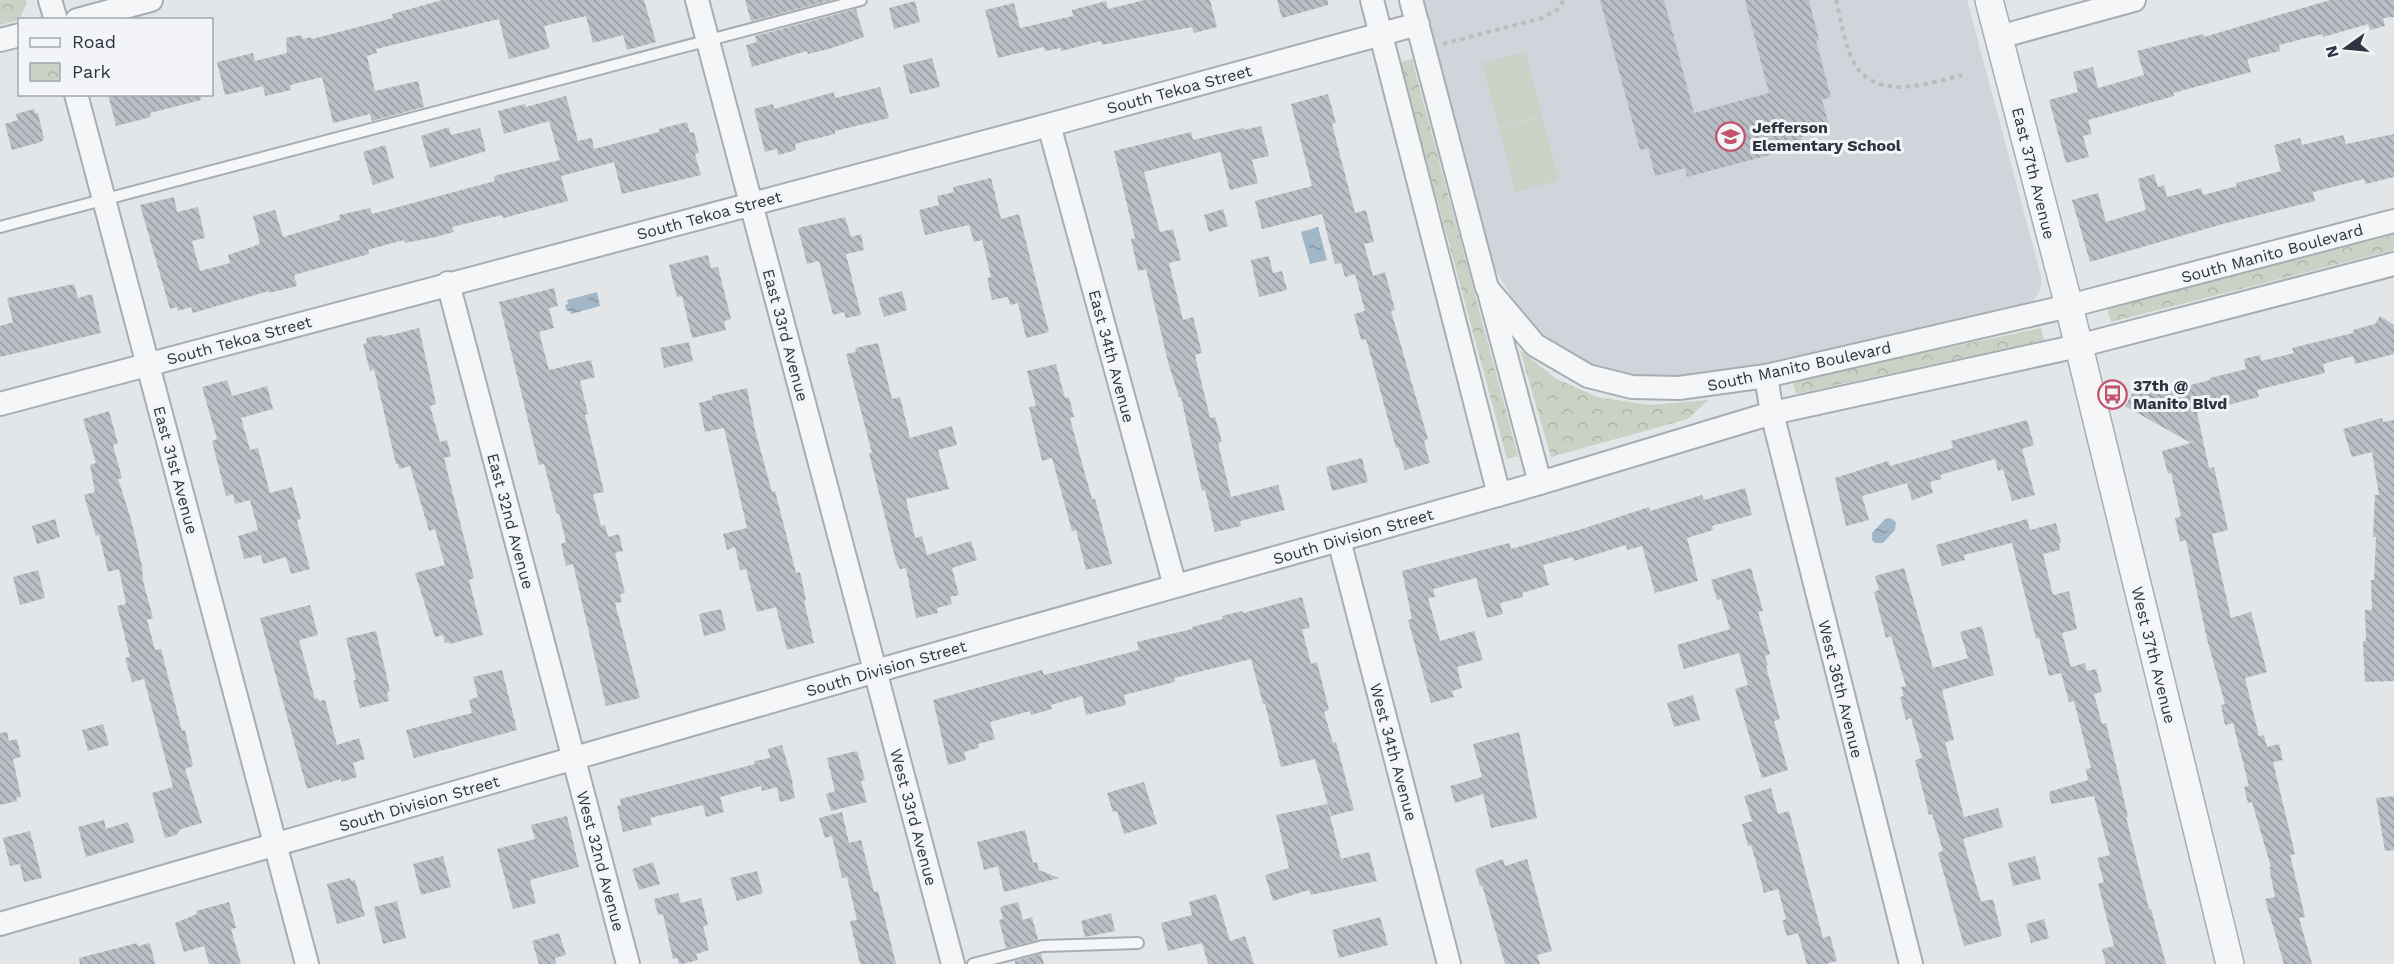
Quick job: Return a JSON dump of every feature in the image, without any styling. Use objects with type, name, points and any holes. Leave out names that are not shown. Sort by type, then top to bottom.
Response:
[{"type":"street","points":[[50,0],[55,18]]},
{"type":"street","points":[[84,18],[151,0]]},
{"type":"street","name":"East 33rd Avenue","points":[[697,0],[876,671]]},
{"type":"street","points":[[1372,0],[1499,495]]},
{"type":"street","name":"South Manito Boulevard","points":[[1411,0],[1487,288],[1535,345],[1588,376],[1632,387],[1679,388],[1766,376],[2069,306],[2394,221]]},
{"type":"street","name":"East 37th Avenue","points":[[1989,0],[2078,346]]},
{"type":"street","points":[[1999,37],[2134,0]]},
{"type":"street","name":"South Tekoa Street","points":[[0,404],[1049,125],[1418,24]]},
{"type":"street","points":[[0,40],[18,36]]},
{"type":"street","name":"East 31st Avenue","points":[[77,96],[307,964]]},
{"type":"street","name":"East 34th Avenue","points":[[1049,125],[1175,586]]},
{"type":"street","points":[[1772,413],[2078,346],[2394,264]]},
{"type":"street","name":"East 32nd Avenue","points":[[448,284],[574,758]]},
{"type":"street","points":[[1487,288],[1540,483]]},
{"type":"street","name":"West 37th Avenue","points":[[2078,346],[2230,964]]},
{"type":"street","name":"West 36th Avenue","points":[[1766,376],[1772,413],[1911,964]]},
{"type":"street","name":"South Division Street","points":[[0,924],[876,671],[1499,495],[1772,413]]},
{"type":"street","name":"West 34th Avenue","points":[[1339,540],[1449,964]]},
{"type":"street","name":"West 33rd Avenue","points":[[876,671],[953,964]]},
{"type":"street","name":"West 32nd Avenue","points":[[574,758],[628,964]]},
{"type":"lane","points":[[0,227],[861,0]]},
{"type":"lane","points":[[973,964],[1042,946],[1138,943]]},
{"type":"path","points":[[1442,44],[1542,18],[1557,9],[1564,0]]},
{"type":"path","points":[[1836,0],[1852,60],[1863,76],[1882,86],[1902,88],[1962,75]]},
{"type":"shaded area","name":"Jefferson Elementary School","points":[[1423,0],[1967,0],[2041,276],[2041,289],[2033,301],[2021,308],[1673,382],[1604,372],[1561,352],[1525,319],[1496,271]]},
{"type":"green space","points":[[0,0],[26,0],[27,3],[18,20],[0,25]]},
{"type":"green space","points":[[1525,52],[1542,115],[1499,127],[1482,63]]},
{"type":"green space","points":[[1412,59],[1518,456],[1507,459],[1400,62]]},
{"type":"green space","points":[[1542,117],[1559,180],[1516,192],[1499,128]]},
{"type":"green space","points":[[2394,235],[2394,250],[2111,322],[2107,308]]},
{"type":"green space","points":[[2041,328],[2044,340],[1796,394],[1792,380]]},
{"type":"green space","points":[[1520,350],[1555,378],[1597,397],[1649,405],[1708,400],[1688,419],[1551,457]]},
{"type":"water","points":[[1318,227],[1327,260],[1310,264],[1301,232]]},
{"type":"water","points":[[597,292],[600,306],[571,314],[567,311],[565,305],[568,304],[567,300]]},
{"type":"water","points":[[1890,518],[1896,522],[1895,530],[1883,543],[1875,543],[1872,540],[1872,533],[1885,519]]},
{"type":"building","points":[[442,0],[644,0],[656,42],[627,50],[623,35],[593,43],[586,16],[544,26],[550,48],[509,59],[499,19],[376,49],[377,53],[367,56],[375,91],[418,81],[424,107],[372,121],[370,114],[333,123],[322,77],[290,85],[291,90],[265,96],[263,86],[225,95],[217,62],[253,53],[255,61],[287,53],[286,38],[301,35],[303,39],[311,37],[312,39],[393,18],[392,14]]},
{"type":"building","points":[[745,0],[832,0],[751,21]]},
{"type":"building","points":[[1145,0],[1210,0],[1217,27],[1194,33],[1192,27],[1102,45],[1101,41],[1061,51],[1061,48],[1045,51],[1044,47],[998,58],[985,10],[1014,3],[1020,28],[1073,16],[1072,10],[1106,1],[1108,9]]},
{"type":"building","points":[[1277,0],[1328,0],[1328,5],[1282,18]]},
{"type":"building","points":[[1600,0],[1664,0],[1694,113],[1769,93],[1745,0],[1809,0],[1819,40],[1816,41],[1831,97],[1822,100],[1830,129],[1801,137],[1804,146],[1687,177],[1685,168],[1655,176],[1648,148],[1640,150]]},
{"type":"building","points":[[2330,0],[2394,0],[2394,17],[2383,18],[2385,26],[2370,30],[2368,24],[2323,37],[2322,34],[2279,45],[2280,51],[2247,59],[2251,72],[2173,93],[2174,96],[2088,120],[2092,134],[2083,136],[2089,157],[2066,163],[2049,100],[2078,92],[2073,72],[2093,67],[2098,88],[2144,75],[2137,51],[2203,34],[2204,37]]},
{"type":"building","points":[[915,1],[920,22],[894,29],[889,8]]},
{"type":"building","points":[[856,9],[864,37],[832,48],[808,54],[807,51],[752,67],[746,45],[757,42],[755,36]]},
{"type":"building","points":[[932,58],[940,87],[910,94],[903,65]]},
{"type":"building","points":[[880,87],[889,118],[798,143],[795,145],[796,150],[778,155],[777,149],[765,152],[754,109],[773,104],[774,109],[834,92],[835,98]]},
{"type":"building","points":[[1328,94],[1336,123],[1332,124],[1355,213],[1366,210],[1374,242],[1364,244],[1373,276],[1385,272],[1395,310],[1391,311],[1428,439],[1424,441],[1430,463],[1405,470],[1398,447],[1396,448],[1366,339],[1361,340],[1354,314],[1365,311],[1355,274],[1345,277],[1341,263],[1335,264],[1322,214],[1262,229],[1255,201],[1312,186],[1291,104]]},
{"type":"building","points":[[108,96],[200,96],[201,100],[150,113],[151,117],[116,126]]},
{"type":"building","points":[[566,96],[578,141],[592,138],[594,149],[687,122],[690,133],[694,132],[699,153],[695,154],[701,175],[622,194],[614,162],[561,176],[568,201],[503,218],[502,215],[452,227],[454,232],[435,237],[405,243],[404,240],[374,248],[368,250],[369,254],[294,275],[297,286],[269,293],[269,291],[193,313],[191,307],[178,311],[177,307],[170,309],[140,205],[174,197],[177,212],[198,207],[205,238],[192,241],[200,271],[230,263],[228,255],[260,244],[253,216],[275,210],[283,237],[340,220],[339,215],[370,208],[372,214],[495,181],[494,176],[560,160],[549,121],[504,134],[498,111],[525,104],[526,107]]},
{"type":"building","points":[[34,109],[35,113],[38,113],[44,139],[41,142],[12,150],[5,124],[18,120],[16,114]]},
{"type":"building","points":[[1261,126],[1269,156],[1252,160],[1258,183],[1230,190],[1220,152],[1144,172],[1160,232],[1173,229],[1181,260],[1169,263],[1183,320],[1193,317],[1202,353],[1195,355],[1210,418],[1215,417],[1222,442],[1218,443],[1231,497],[1278,485],[1285,510],[1240,521],[1241,526],[1215,532],[1205,490],[1202,491],[1181,397],[1179,397],[1168,362],[1146,269],[1138,271],[1131,239],[1135,238],[1114,151],[1191,132],[1193,140]]},
{"type":"building","points":[[449,127],[451,135],[480,128],[486,151],[430,168],[421,136]]},
{"type":"building","points":[[2394,134],[2394,177],[2366,184],[2364,179],[2313,192],[2315,201],[2223,224],[2090,262],[2072,200],[2098,193],[2106,222],[2146,210],[2138,179],[2154,174],[2158,187],[2164,185],[2167,197],[2201,188],[2203,195],[2281,171],[2274,145],[2300,138],[2302,145],[2343,135],[2346,144]]},
{"type":"building","points":[[385,145],[394,178],[373,185],[363,152]]},
{"type":"building","points":[[991,178],[1001,219],[1019,214],[1049,332],[1026,338],[1018,303],[1010,305],[1008,297],[992,300],[987,278],[991,277],[982,240],[974,242],[969,225],[925,235],[919,210],[939,205],[937,196],[954,192],[953,187]]},
{"type":"building","points":[[1223,209],[1228,226],[1209,232],[1204,215]]},
{"type":"building","points":[[845,217],[851,237],[861,234],[864,250],[846,254],[861,315],[846,318],[844,312],[833,315],[819,261],[807,264],[798,228]]},
{"type":"building","points":[[708,255],[711,268],[718,267],[731,319],[724,321],[726,330],[692,338],[682,296],[677,297],[669,265]]},
{"type":"building","points":[[1269,256],[1273,273],[1282,271],[1287,290],[1259,297],[1251,260]]},
{"type":"building","points":[[74,284],[78,298],[92,294],[101,333],[0,357],[0,326],[13,322],[7,298]]},
{"type":"building","points":[[554,288],[558,306],[549,308],[554,328],[539,332],[549,370],[591,360],[595,377],[580,381],[588,414],[585,415],[604,492],[593,494],[601,526],[605,525],[608,537],[619,534],[623,551],[615,553],[625,593],[620,594],[622,602],[615,603],[640,698],[606,706],[573,564],[566,566],[561,544],[566,542],[559,513],[557,514],[544,464],[539,465],[499,302]]},
{"type":"building","points":[[902,291],[907,310],[884,317],[878,298]]},
{"type":"building","points":[[2380,316],[2394,325],[2394,354],[2355,364],[2353,356],[2323,364],[2325,373],[2257,390],[2259,397],[2197,413],[2209,468],[2214,467],[2228,530],[2212,534],[2231,618],[2251,612],[2267,672],[2245,678],[2259,736],[2264,735],[2267,747],[2279,744],[2283,760],[2273,762],[2295,854],[2290,855],[2305,917],[2299,918],[2312,964],[2284,964],[2265,899],[2275,897],[2269,867],[2271,867],[2252,802],[2248,803],[2244,787],[2249,786],[2233,723],[2225,725],[2221,705],[2225,704],[2207,639],[2186,540],[2180,542],[2175,518],[2181,516],[2171,473],[2168,474],[2162,451],[2191,443],[2125,406],[2140,381],[2160,393],[2210,380],[2210,378],[2246,369],[2244,359],[2260,355],[2261,361],[2294,353],[2292,348],[2353,333],[2353,330],[2375,324]]},
{"type":"building","points":[[419,328],[436,404],[430,406],[440,442],[447,440],[451,456],[444,458],[474,578],[469,580],[483,635],[449,644],[449,642],[445,643],[443,635],[435,637],[415,573],[445,565],[435,529],[429,531],[410,466],[399,469],[396,464],[374,369],[370,371],[363,344],[367,343],[366,338],[381,335],[382,337]]},
{"type":"building","points":[[689,342],[693,361],[664,368],[660,348]]},
{"type":"building","points":[[878,343],[892,399],[900,397],[910,438],[952,426],[957,445],[938,450],[949,489],[906,499],[915,538],[922,536],[927,555],[971,541],[977,560],[952,568],[959,595],[950,597],[952,604],[937,608],[938,613],[916,618],[906,568],[900,569],[896,561],[869,453],[872,453],[846,354],[856,352],[855,348]]},
{"type":"building","points":[[1056,364],[1065,398],[1069,397],[1074,417],[1070,418],[1112,564],[1086,570],[1076,530],[1072,531],[1052,458],[1042,461],[1029,407],[1036,406],[1027,371]]},
{"type":"building","points":[[227,380],[232,396],[267,386],[273,409],[241,418],[250,450],[258,448],[270,493],[292,487],[301,519],[297,520],[310,569],[291,574],[286,557],[263,564],[261,555],[244,559],[238,536],[258,530],[250,500],[235,504],[233,494],[226,496],[212,441],[217,439],[202,387]]},
{"type":"building","points":[[747,388],[755,430],[772,492],[775,491],[796,573],[800,572],[814,643],[787,650],[776,607],[757,612],[746,569],[740,570],[735,547],[727,550],[723,534],[747,528],[724,428],[705,432],[699,403],[713,399],[712,396]]},
{"type":"building","points":[[109,411],[118,444],[113,445],[122,478],[118,479],[130,516],[153,618],[147,620],[155,650],[161,649],[182,731],[185,730],[193,766],[185,769],[202,823],[181,829],[176,835],[165,838],[152,793],[173,787],[144,679],[132,682],[125,658],[130,657],[117,606],[126,604],[119,569],[108,572],[99,535],[96,536],[84,495],[95,492],[90,465],[96,463],[83,419]]},
{"type":"building","points":[[2382,418],[2383,422],[2394,420],[2394,681],[2365,682],[2363,641],[2366,641],[2365,610],[2372,610],[2371,580],[2374,580],[2376,537],[2373,537],[2375,495],[2379,495],[2372,452],[2352,457],[2343,429]]},
{"type":"building","points":[[2027,420],[2034,445],[2022,449],[2035,495],[2012,501],[2003,469],[1998,471],[1995,459],[1940,475],[1942,479],[1930,482],[1933,493],[1912,500],[1907,483],[1862,496],[1869,520],[1846,526],[1835,478],[1888,461],[1890,466],[1953,448],[1951,441]]},
{"type":"building","points":[[1362,458],[1368,482],[1332,491],[1326,467]]},
{"type":"building","points":[[1745,488],[1752,515],[1712,526],[1713,530],[1687,538],[1698,581],[1655,593],[1642,546],[1627,550],[1626,545],[1574,561],[1573,557],[1543,565],[1549,585],[1522,593],[1523,597],[1500,603],[1503,614],[1487,618],[1476,578],[1433,589],[1435,597],[1428,598],[1440,641],[1474,631],[1483,660],[1457,667],[1462,688],[1452,691],[1454,697],[1431,703],[1408,620],[1412,619],[1402,571],[1509,543],[1511,549],[1649,507],[1650,511],[1702,495],[1704,500]]},
{"type":"building","points":[[55,519],[60,537],[37,544],[32,526]]},
{"type":"building","points":[[2027,519],[2030,530],[2056,523],[2061,543],[2059,543],[2060,550],[2043,554],[2053,595],[2069,591],[2077,629],[2062,633],[2071,667],[2085,663],[2087,671],[2096,669],[2102,692],[2094,694],[2102,724],[2106,723],[2128,817],[2126,817],[2149,909],[2151,909],[2166,964],[2106,964],[2102,949],[2114,946],[2098,884],[2104,882],[2097,858],[2110,855],[2094,796],[2051,804],[2049,792],[2088,780],[2086,769],[2091,768],[2074,701],[2069,702],[2061,673],[2049,676],[2039,638],[2036,639],[2012,543],[1964,555],[1965,560],[1942,566],[1936,545]]},
{"type":"building","points":[[1751,568],[1763,611],[1758,612],[1770,654],[1765,656],[1768,665],[1766,666],[1780,719],[1774,721],[1788,770],[1762,778],[1735,689],[1748,685],[1739,653],[1684,669],[1677,645],[1730,629],[1721,599],[1717,600],[1711,580]]},
{"type":"building","points":[[1904,568],[1933,668],[1968,658],[1960,632],[1982,626],[1994,675],[1942,690],[1954,740],[1945,742],[1964,817],[1998,808],[2003,827],[1963,839],[1981,902],[1993,899],[2002,936],[1964,946],[1938,853],[1943,851],[1932,814],[1929,815],[1915,760],[1922,758],[1911,718],[1906,720],[1900,697],[1904,696],[1901,687],[1906,686],[1891,636],[1886,638],[1874,592],[1879,590],[1875,576]]},
{"type":"building","points":[[38,570],[45,598],[20,605],[13,577]]},
{"type":"building","points":[[1302,597],[1310,628],[1302,629],[1311,664],[1317,662],[1329,710],[1324,712],[1333,743],[1336,742],[1354,810],[1331,816],[1315,759],[1281,767],[1251,659],[1174,678],[1175,682],[1124,695],[1126,705],[1086,715],[1082,696],[1051,705],[1052,709],[1031,715],[1030,711],[990,722],[995,739],[978,744],[979,748],[964,752],[966,760],[948,765],[933,700],[1042,670],[1044,675],[1139,650],[1137,642],[1192,629],[1192,627],[1223,619],[1222,616],[1242,611],[1243,613]]},
{"type":"building","points":[[310,605],[318,635],[299,640],[315,699],[325,700],[337,745],[359,738],[365,759],[353,763],[357,777],[307,789],[260,618]]},
{"type":"building","points":[[721,609],[726,630],[704,636],[699,614]]},
{"type":"building","points":[[376,631],[390,691],[387,692],[389,701],[360,708],[346,638]]},
{"type":"building","points":[[502,670],[517,730],[414,758],[406,730],[472,713],[469,700],[478,697],[473,677]]},
{"type":"building","points":[[1693,695],[1700,720],[1674,727],[1667,703]]},
{"type":"building","points":[[103,724],[109,745],[88,751],[82,730]]},
{"type":"building","points":[[7,732],[9,741],[17,739],[21,757],[13,759],[21,797],[16,798],[17,801],[0,805],[0,733]]},
{"type":"building","points":[[1519,732],[1537,818],[1491,828],[1483,794],[1455,803],[1450,786],[1482,777],[1473,744]]},
{"type":"building","points":[[782,745],[795,798],[780,802],[777,787],[762,791],[761,786],[720,797],[724,812],[706,817],[703,805],[650,818],[652,825],[623,832],[617,806],[621,805],[620,799],[755,764],[754,761],[770,758],[768,749]]},
{"type":"building","points":[[857,751],[865,780],[861,781],[867,802],[831,811],[826,794],[835,791],[827,758]]},
{"type":"building","points":[[1144,782],[1157,824],[1124,834],[1117,811],[1113,812],[1107,793]]},
{"type":"building","points":[[1771,788],[1778,814],[1789,811],[1823,938],[1830,936],[1837,961],[1826,964],[1807,964],[1798,933],[1787,936],[1782,921],[1786,919],[1778,889],[1764,893],[1751,845],[1748,846],[1742,824],[1752,821],[1744,796]]},
{"type":"building","points":[[2394,796],[2394,850],[2385,851],[2376,798]]},
{"type":"building","points":[[1327,804],[1341,859],[1369,852],[1377,881],[1311,895],[1309,890],[1273,901],[1265,875],[1289,868],[1276,815]]},
{"type":"building","points":[[842,812],[849,843],[861,840],[874,892],[878,891],[896,964],[860,964],[850,921],[857,920],[847,877],[842,878],[832,836],[825,838],[819,818]]},
{"type":"building","points":[[567,816],[579,867],[530,880],[536,903],[513,909],[497,849],[535,839],[531,825]]},
{"type":"building","points":[[104,820],[106,829],[128,822],[135,842],[86,857],[78,827]]},
{"type":"building","points":[[1025,830],[1033,863],[1037,862],[1039,870],[1059,878],[1004,892],[998,866],[984,870],[977,842]]},
{"type":"building","points":[[30,831],[42,878],[24,882],[20,864],[10,866],[3,838]]},
{"type":"building","points":[[443,856],[451,887],[421,895],[413,864]]},
{"type":"building","points":[[2035,856],[2041,879],[2013,886],[2008,863]]},
{"type":"building","points":[[1503,859],[1505,866],[1527,859],[1552,951],[1537,955],[1540,964],[1505,964],[1482,885],[1480,886],[1475,869]]},
{"type":"building","points":[[653,862],[660,884],[639,890],[632,869]]},
{"type":"building","points":[[757,871],[763,893],[737,901],[730,878]]},
{"type":"building","points":[[350,878],[351,881],[355,880],[365,916],[337,924],[327,884]]},
{"type":"building","points":[[678,893],[681,903],[701,898],[708,925],[703,926],[709,950],[696,954],[698,960],[682,964],[679,964],[677,958],[673,959],[663,914],[658,915],[654,899]]},
{"type":"building","points":[[1216,894],[1230,941],[1245,936],[1254,964],[1208,964],[1202,943],[1168,951],[1161,923],[1192,915],[1189,902]]},
{"type":"building","points":[[397,901],[406,938],[383,944],[374,907]]},
{"type":"building","points":[[229,902],[236,928],[231,929],[241,964],[209,964],[204,946],[184,952],[175,923],[197,914],[196,911]]},
{"type":"building","points":[[1018,902],[1023,920],[1032,917],[1038,940],[1006,948],[999,920],[1003,919],[1000,907]]},
{"type":"building","points":[[1111,913],[1115,931],[1085,937],[1081,921]]},
{"type":"building","points":[[1380,917],[1388,945],[1339,958],[1332,930]]},
{"type":"building","points":[[2044,919],[2049,938],[2031,943],[2026,924]]},
{"type":"building","points":[[559,933],[566,955],[555,958],[556,964],[539,964],[532,941]]},
{"type":"building","points":[[137,943],[138,946],[150,943],[155,964],[80,964],[79,958]]},
{"type":"building","points":[[1041,954],[1044,964],[1015,964],[1015,961]]},
{"type":"place","name":"Jefferson Elementary School","points":[[1731,136]]},
{"type":"place","name":"37th @ Manito Blvd","points":[[2112,394]]}]
